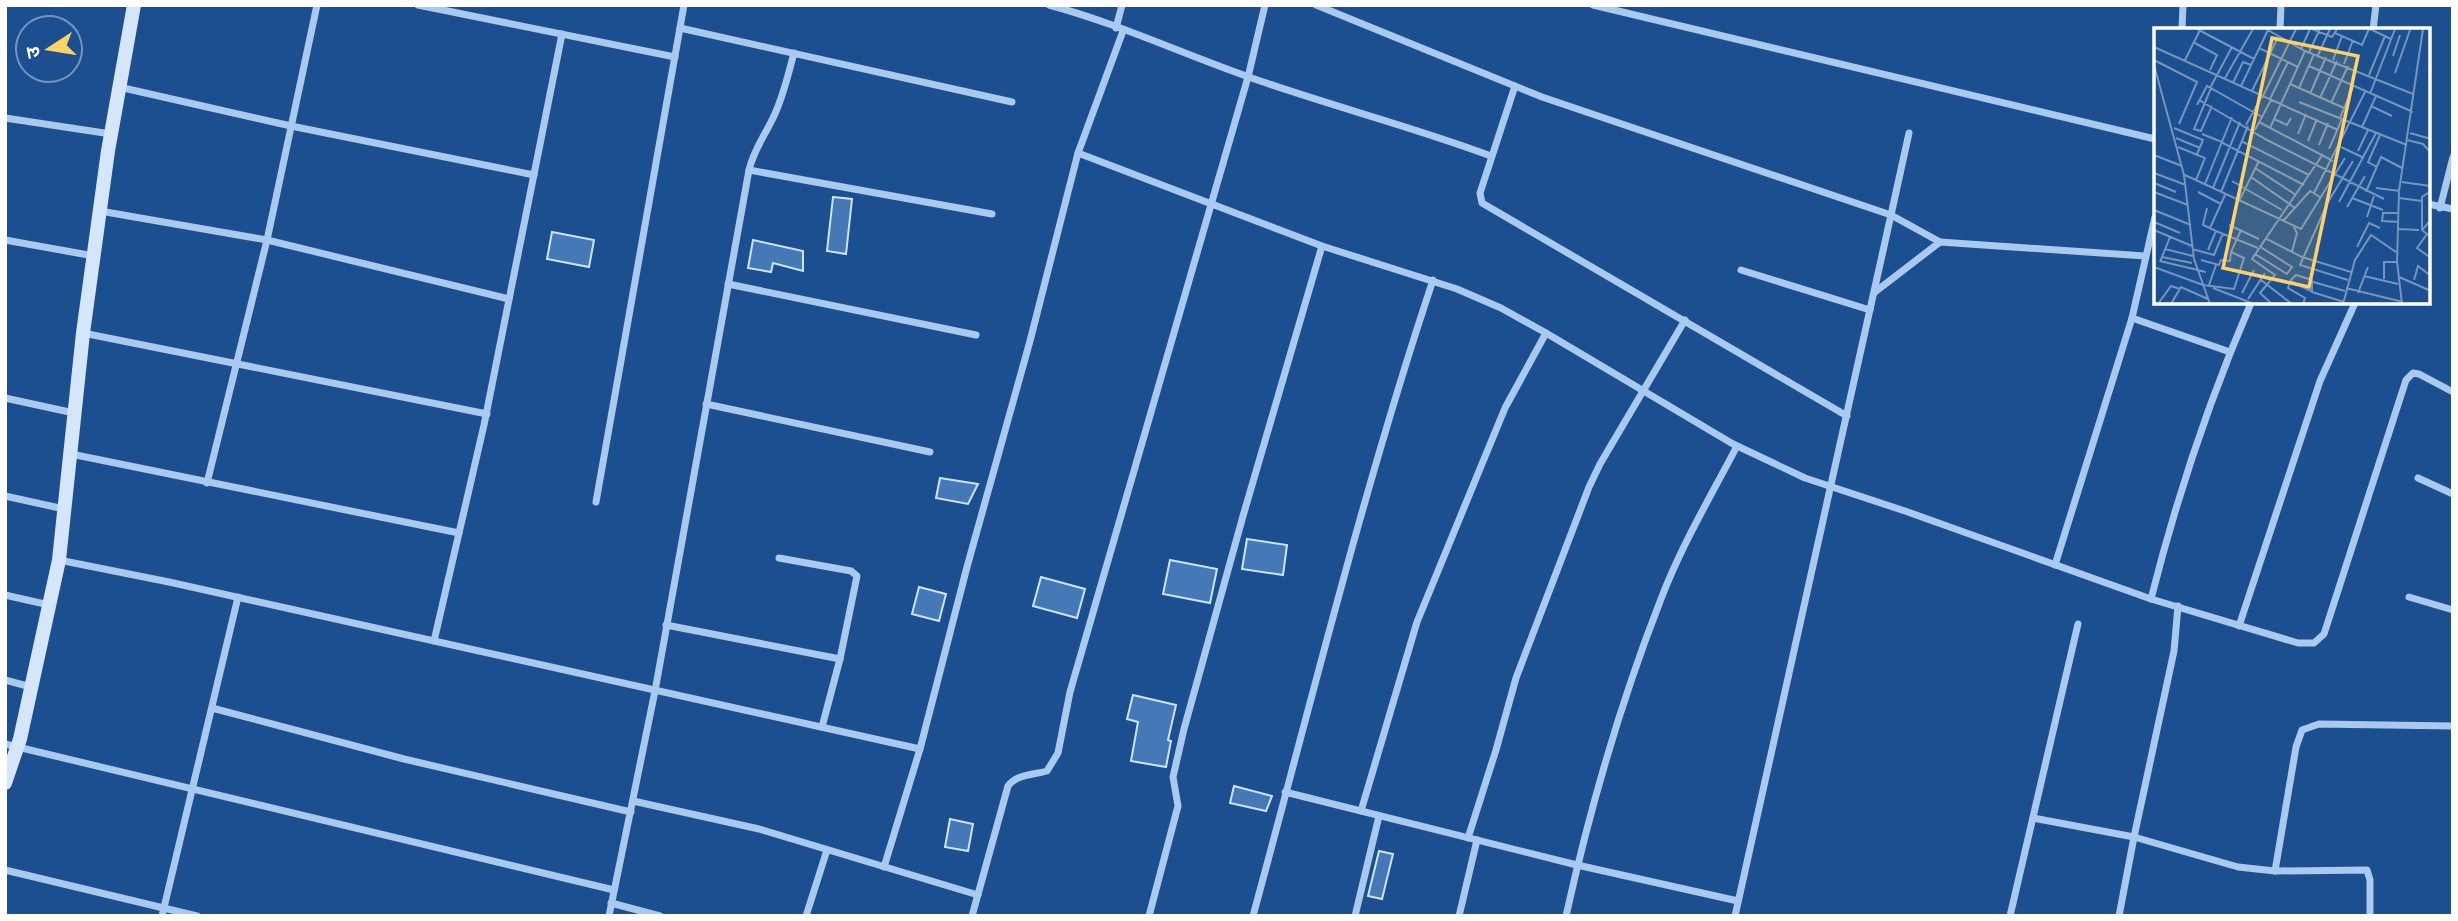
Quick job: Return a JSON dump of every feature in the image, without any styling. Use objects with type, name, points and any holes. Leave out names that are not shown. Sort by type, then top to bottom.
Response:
[{"type":"street","points":[[5,783],[11,746],[32,687],[59,560],[83,333],[111,134],[134,5]]},
{"type":"street","points":[[207,482],[267,240],[317,5]]},
{"type":"street","points":[[418,5],[675,57]]},
{"type":"street","points":[[596,502],[684,5]]},
{"type":"street","points":[[1049,5],[1092,17],[1119,30],[1248,77],[1491,156]]},
{"type":"street","points":[[884,867],[920,748],[1078,153],[1119,30],[1122,5]]},
{"type":"street","points":[[972,916],[1012,780],[1047,771],[1058,753],[1070,692],[1248,77],[1265,5]]},
{"type":"street","points":[[1316,5],[1515,86],[1891,215],[1940,242],[2145,256]]},
{"type":"street","points":[[1594,5],[2154,139]]},
{"type":"street","points":[[2182,28],[2183,5]]},
{"type":"street","points":[[2280,28],[2281,5]]},
{"type":"street","points":[[2372,28],[2376,5]]},
{"type":"street","points":[[680,28],[1012,102]]},
{"type":"street","points":[[434,641],[486,414],[562,34]]},
{"type":"street","points":[[609,916],[655,691],[749,170],[754,150],[779,104],[794,53]]},
{"type":"street","points":[[1515,86],[1480,193],[1482,203],[1847,416]]},
{"type":"street","points":[[120,87],[291,126],[534,176]]},
{"type":"street","points":[[5,118],[111,134]]},
{"type":"street","points":[[1735,916],[1909,133]]},
{"type":"street","points":[[1078,153],[1210,205],[1322,246],[1433,280],[1500,308],[1737,446],[1805,478],[2151,599],[2298,643],[2314,643],[2324,634],[2406,380],[2413,373],[2418,374],[2453,392]]},
{"type":"street","points":[[2440,208],[2453,157]]},
{"type":"street","points":[[749,170],[992,214]]},
{"type":"street","points":[[2430,205],[2453,209]]},
{"type":"street","points":[[100,211],[267,240],[509,299]]},
{"type":"street","points":[[2055,565],[2132,318],[2154,221]]},
{"type":"street","points":[[5,240],[94,256]]},
{"type":"street","points":[[1874,293],[1940,242]]},
{"type":"street","points":[[1149,916],[1178,806],[1172,777],[1184,729],[1322,246]]},
{"type":"street","points":[[1741,270],[1870,310]]},
{"type":"street","points":[[1254,916],[1285,793],[1394,397],[1433,280]]},
{"type":"street","points":[[728,284],[976,335]]},
{"type":"street","points":[[2151,599],[2188,463],[2251,304]]},
{"type":"street","points":[[2239,626],[2320,381],[2355,304]]},
{"type":"street","points":[[2132,318],[2230,352]]},
{"type":"street","points":[[1459,916],[1472,839],[1516,678],[1589,487],[1685,320]]},
{"type":"street","points":[[83,333],[486,414]]},
{"type":"street","points":[[1361,811],[1417,622],[1505,408],[1546,333]]},
{"type":"street","points":[[5,398],[74,413]]},
{"type":"street","points":[[706,404],[930,452]]},
{"type":"street","points":[[1566,916],[1577,865],[1618,719],[1661,597],[1737,446]]},
{"type":"street","points":[[70,454],[459,533]]},
{"type":"street","points":[[2418,478],[2453,494]]},
{"type":"street","points":[[5,496],[64,509]]},
{"type":"street","points":[[779,558],[855,573],[856,583],[840,659],[822,727]]},
{"type":"street","points":[[59,560],[239,597],[920,748]]},
{"type":"street","points":[[5,595],[50,605]]},
{"type":"street","points":[[163,912],[239,597]]},
{"type":"street","points":[[2409,597],[2453,610]]},
{"type":"street","points":[[2119,916],[2174,651],[2178,606]]},
{"type":"street","points":[[2010,916],[2078,624]]},
{"type":"street","points":[[666,625],[840,659]]},
{"type":"street","points":[[5,680],[32,687]]},
{"type":"street","points":[[212,708],[404,759],[631,812]]},
{"type":"street","points":[[2274,871],[2296,747],[2302,730],[2319,724],[2453,726]]},
{"type":"street","points":[[11,746],[614,890]]},
{"type":"street","points":[[1285,793],[1577,865],[1738,901]]},
{"type":"street","points":[[633,801],[759,829],[978,895]]},
{"type":"street","points":[[1355,916],[1379,816]]},
{"type":"street","points":[[2032,818],[2134,837],[2238,867],[2274,871],[2367,870],[2370,880],[2370,916]]},
{"type":"street","points":[[806,916],[827,850]]},
{"type":"street","points":[[5,870],[163,912],[197,916]]},
{"type":"street","points":[[611,903],[660,916]]},
{"type":"building","points":[[833,197],[852,199],[846,254],[827,251]]},
{"type":"building","points":[[552,232],[594,240],[589,267],[547,259]]},
{"type":"building","points":[[753,240],[803,251],[803,271],[773,263],[771,272],[748,268]]},
{"type":"building","points":[[940,478],[978,484],[968,504],[936,498]]},
{"type":"building","points":[[1247,539],[1287,545],[1283,575],[1242,569]]},
{"type":"building","points":[[1170,560],[1217,569],[1210,603],[1163,594]]},
{"type":"building","points":[[1041,577],[1085,589],[1077,618],[1033,606]]},
{"type":"building","points":[[919,587],[946,594],[939,621],[912,614]]},
{"type":"building","points":[[1133,695],[1176,705],[1168,740],[1171,741],[1166,767],[1131,761],[1138,722],[1127,719]]},
{"type":"building","points":[[1234,786],[1272,796],[1266,811],[1230,803]]},
{"type":"building","points":[[950,819],[973,824],[968,851],[945,847]]},
{"type":"building","points":[[1379,851],[1393,854],[1382,899],[1368,896]]}]
